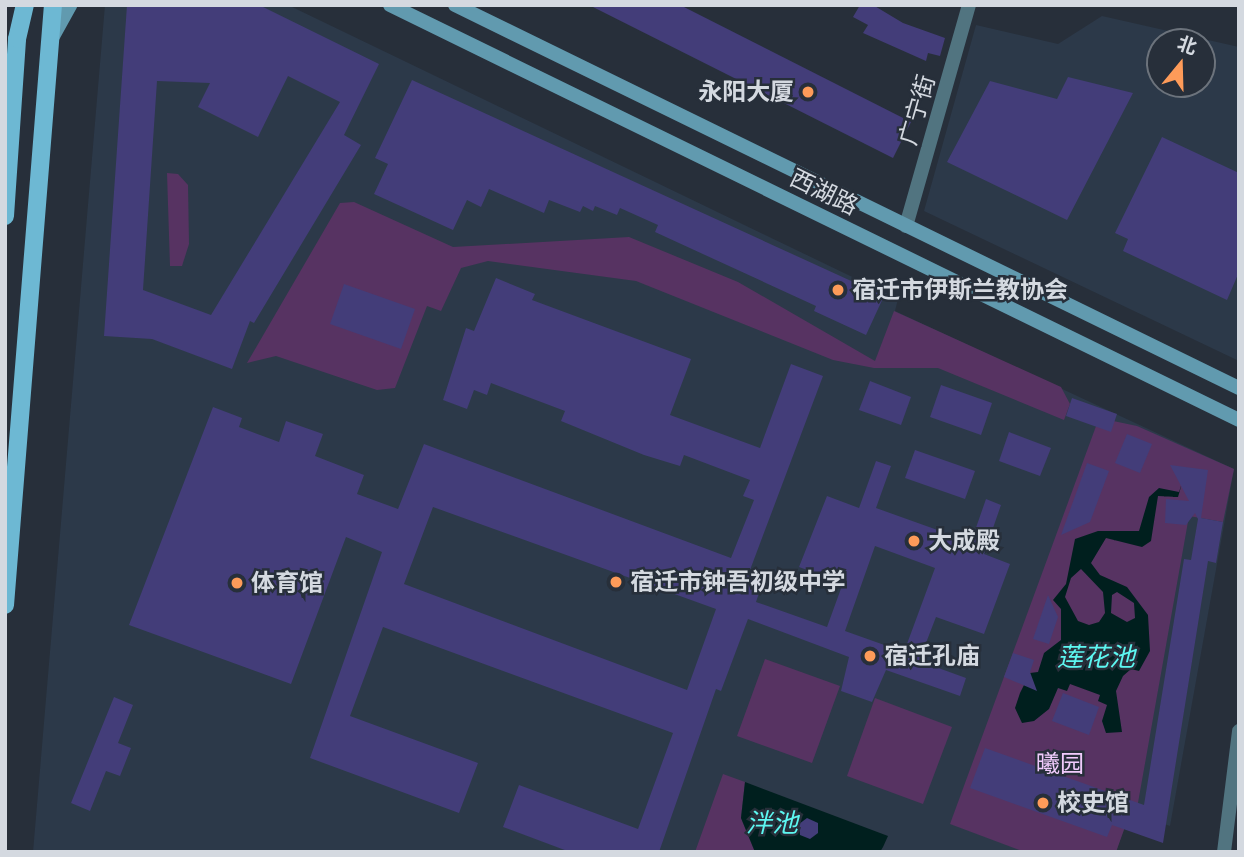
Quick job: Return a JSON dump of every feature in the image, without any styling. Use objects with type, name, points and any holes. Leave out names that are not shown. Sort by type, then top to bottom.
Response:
[{"type":"main road","points":[[5,216],[19,5]]},
{"type":"main road","points":[[17,39],[25,5]]},
{"type":"main road","points":[[5,605],[47,48],[53,5]]},
{"type":"main road","points":[[47,48],[70,5]]},
{"type":"main road","name":"西湖路","points":[[390,5],[1239,420]]},
{"type":"main road","name":"西湖路","points":[[455,5],[1239,388]]},
{"type":"street","name":"广宁街","points":[[906,226],[969,5]]},
{"type":"street","points":[[1224,852],[1239,732]]},
{"type":"shaded area","name":"宿迁市钟吾初级中学","points":[[105,5],[288,5],[898,299],[895,311],[1234,469],[1170,826],[1130,812],[1116,852],[33,852]]},
{"type":"shaded area","points":[[1102,16],[1155,28],[1146,28],[1146,98],[1216,98],[1216,42],[1239,47],[1239,361],[924,211],[976,25],[1058,44]]},
{"type":"green space","points":[[167,173],[178,174],[188,185],[189,244],[182,266],[170,266]]},
{"type":"green space","points":[[354,202],[453,247],[629,237],[738,282],[875,361],[894,311],[1061,387],[1070,404],[1064,420],[938,368],[874,368],[833,360],[636,281],[488,261],[461,268],[441,311],[427,306],[395,388],[377,390],[276,356],[247,363],[340,203]]},
{"type":"green space","name":"曦园","points":[[1099,418],[1137,426],[1234,469],[1223,522],[1189,516],[1136,814],[1130,813],[1116,852],[1025,852],[950,824]]},
{"type":"green space","points":[[765,659],[840,686],[812,763],[737,736]]},
{"type":"green space","points":[[875,698],[952,727],[923,804],[847,776]]},
{"type":"green space","points":[[723,774],[745,782],[741,818],[755,852],[695,852]]},
{"type":"water","name":"莲花池","points":[[1183,480],[1178,497],[1158,496],[1151,541],[1142,547],[1106,538],[1091,563],[1100,575],[1127,587],[1148,615],[1150,651],[1139,671],[1131,669],[1123,676],[1116,691],[1122,732],[1106,733],[1102,721],[1107,705],[1098,701],[1100,695],[1070,684],[1067,691],[1058,688],[1049,709],[1034,721],[1022,723],[1015,708],[1020,693],[1030,673],[1038,672],[1044,653],[1061,640],[1061,609],[1053,600],[1066,584],[1075,539],[1098,531],[1139,531],[1149,497],[1159,488],[1179,492]],"holes":[[[1081,569],[1103,592],[1105,613],[1099,622],[1089,625],[1078,621],[1065,597],[1071,578]],[[1117,592],[1134,603],[1135,618],[1127,622],[1111,613],[1112,595]]]},
{"type":"water","name":"泮池","points":[[745,782],[888,836],[880,852],[755,852],[741,818]]},
{"type":"building","points":[[127,5],[259,5],[379,64],[344,135],[361,145],[254,323],[250,321],[232,369],[152,339],[104,336]],"holes":[[[288,76],[340,102],[211,315],[143,290],[157,81],[210,83],[198,107],[258,137]]]},
{"type":"building","name":"永阳大厦","points":[[589,5],[680,5],[911,122],[893,158]]},
{"type":"building","points":[[860,5],[873,5],[903,23],[945,38],[940,56],[928,53],[926,61],[863,33],[868,25],[853,17]]},
{"type":"building","points":[[1068,77],[1133,93],[1067,220],[947,162],[990,81],[1057,99]]},
{"type":"building","points":[[412,80],[884,296],[866,335],[814,311],[816,306],[655,232],[658,225],[620,208],[617,215],[595,206],[593,211],[583,206],[580,212],[549,200],[544,213],[489,189],[481,207],[467,200],[453,230],[374,194],[388,164],[375,158]]},
{"type":"building","points":[[1162,137],[1239,173],[1239,272],[1227,300],[1123,251],[1128,239],[1115,233]]},
{"type":"building","points":[[496,278],[535,294],[532,300],[691,359],[670,415],[760,448],[791,364],[823,376],[750,570],[765,575],[756,602],[827,627],[843,583],[799,567],[827,496],[859,508],[876,461],[891,466],[876,508],[971,542],[986,499],[1001,505],[984,554],[1010,564],[984,634],[936,617],[919,661],[966,678],[960,696],[886,670],[872,702],[841,691],[849,657],[748,619],[721,691],[716,689],[659,852],[570,852],[503,827],[519,785],[638,829],[673,733],[383,627],[350,716],[478,763],[459,813],[310,758],[382,552],[346,537],[291,684],[129,625],[213,407],[242,418],[239,427],[279,442],[286,421],[323,434],[315,456],[364,475],[357,494],[398,509],[424,444],[731,558],[754,500],[743,496],[750,480],[684,455],[680,466],[644,455],[561,421],[565,411],[491,383],[487,395],[474,390],[467,409],[443,400],[466,328],[474,331]],"holes":[[[433,507],[716,609],[687,690],[404,584]],[[875,546],[935,568],[904,652],[845,631]]]},
{"type":"building","points":[[344,284],[415,309],[401,349],[330,324]]},
{"type":"building","points":[[870,381],[911,397],[901,425],[859,410]]},
{"type":"building","points":[[941,385],[992,403],[981,435],[930,417]]},
{"type":"building","points":[[1072,398],[1117,414],[1111,432],[1066,416]]},
{"type":"building","points":[[1009,432],[1051,448],[1040,476],[999,461]]},
{"type":"building","points":[[1127,434],[1152,444],[1140,473],[1115,463]]},
{"type":"building","points":[[915,450],[975,471],[965,499],[905,478]]},
{"type":"building","points":[[1087,463],[1109,471],[1090,522],[1061,535]]},
{"type":"building","points":[[1170,465],[1208,470],[1201,518],[1223,522],[1216,563],[1208,561],[1163,843],[1112,825],[1107,837],[970,788],[985,748],[1144,805],[1184,559],[1191,560],[1198,519],[1195,513],[1186,525],[1165,523],[1166,499],[1189,501]]},
{"type":"building","points":[[1048,595],[1058,617],[1049,644],[1033,639]]},
{"type":"building","points":[[1013,653],[1034,660],[1030,672],[1037,691],[1004,677]]},
{"type":"building","points":[[1063,693],[1099,707],[1089,735],[1052,721]]},
{"type":"building","points":[[114,697],[133,705],[118,743],[131,748],[120,776],[106,771],[90,811],[71,803]]},
{"type":"building","points":[[807,818],[818,823],[818,833],[810,839],[800,835],[799,824]]},
{"type":"place","name":"永阳大厦","points":[[808,92]]},
{"type":"place","name":"宿迁市伊斯兰教协会","points":[[838,290]]},
{"type":"place","name":"大成殿","points":[[914,541]]},
{"type":"place","name":"宿迁市钟吾初级中学","points":[[616,582]]},
{"type":"place","name":"体育馆","points":[[237,583]]},
{"type":"place","name":"宿迁孔庙","points":[[870,656]]},
{"type":"place","name":"校史馆","points":[[1043,803]]}]
